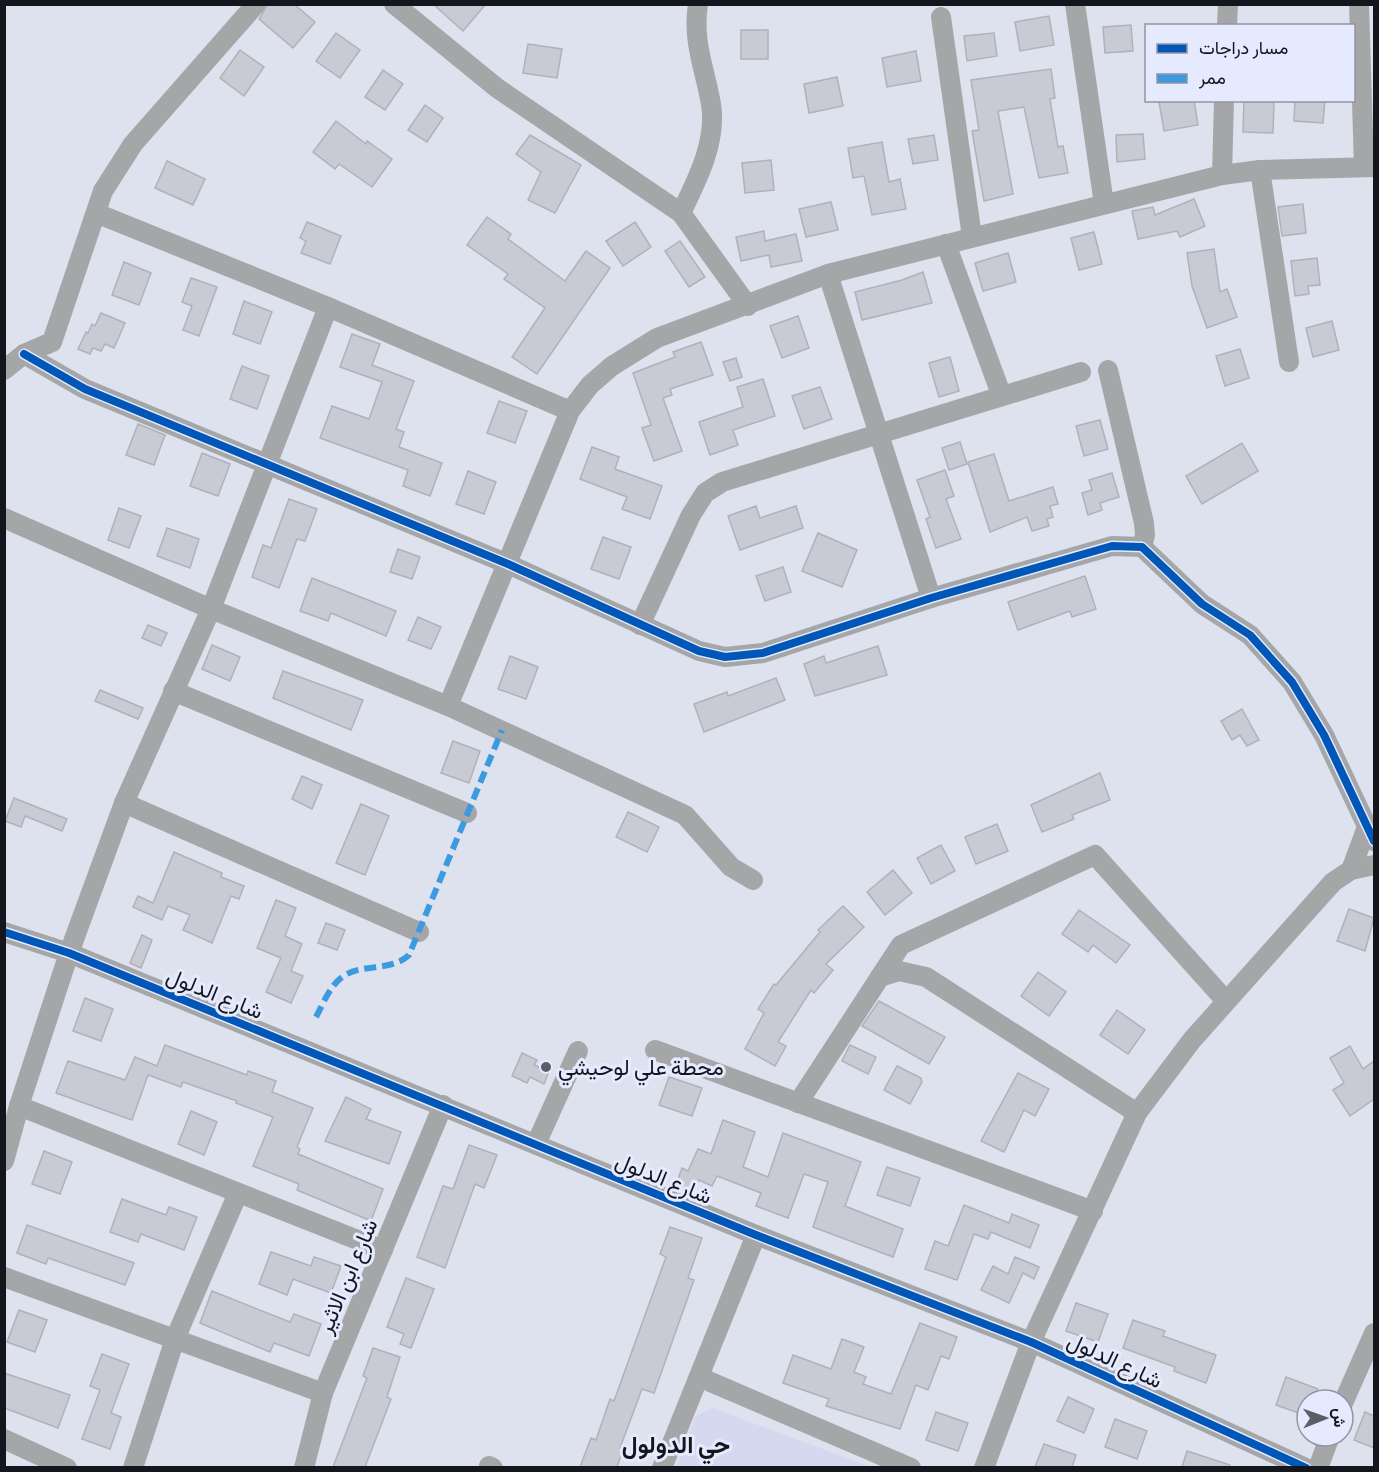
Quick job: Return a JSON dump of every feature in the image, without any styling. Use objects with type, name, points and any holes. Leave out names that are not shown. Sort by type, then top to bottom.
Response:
[{"type":"street","points":[[4,370],[24,354],[52,342],[103,191],[133,144],[256,4]]},
{"type":"street","points":[[394,4],[497,88],[681,213],[700,236],[748,306]]},
{"type":"street","points":[[681,213],[698,178],[712,124],[711,104],[698,58],[696,32],[698,4]]},
{"type":"street","points":[[1075,4],[1104,204]]},
{"type":"street","points":[[1227,24],[1228,4]]},
{"type":"street","points":[[448,706],[570,411],[590,385],[612,366],[657,338],[748,306],[828,274],[1222,175],[1260,170],[1369,167],[1367,36],[1359,4]]},
{"type":"street","points":[[941,17],[972,237]]},
{"type":"street","points":[[1222,175],[1224,102]]},
{"type":"street","points":[[1260,170],[1289,362]]},
{"type":"street","points":[[96,213],[328,307],[570,411]]},
{"type":"street","points":[[946,244],[1001,394]]},
{"type":"street","points":[[828,274],[931,598]]},
{"type":"street","points":[[4,1161],[19,1106],[69,953],[124,803],[172,691],[211,609],[328,307]]},
{"type":"street","points":[[24,354],[85,389],[508,564],[699,651],[725,657],[763,653],[931,598],[1112,546],[1142,547],[1202,604],[1250,635],[1292,682],[1323,735],[1371,834],[1351,870]]},
{"type":"street","points":[[1108,370],[1144,523],[1145,535],[1142,547]]},
{"type":"street","points":[[640,625],[691,515],[705,493],[722,482],[1001,394],[1081,372]]},
{"type":"street","points":[[4,518],[211,609],[448,706],[685,815],[731,867],[753,880]]},
{"type":"street","points":[[172,691],[467,813]]},
{"type":"street","points":[[124,803],[419,932]]},
{"type":"street","points":[[798,1103],[901,945],[1095,855],[1226,1001]]},
{"type":"street","points":[[984,1467],[1031,1341],[1137,1113],[1192,1040],[1333,882],[1351,870],[1374,865]]},
{"type":"street","name":"شارع الدلول","points":[[4,932],[69,953],[756,1235],[1031,1341],[1306,1467]]},
{"type":"street","points":[[880,977],[899,971],[926,977],[1137,1113]]},
{"type":"street","points":[[655,1050],[1093,1211]]},
{"type":"street","points":[[536,1144],[578,1052]]},
{"type":"street","points":[[19,1106],[383,1250]]},
{"type":"street","name":"شارع ابن الاثير","points":[[304,1467],[323,1393],[443,1106]]},
{"type":"street","points":[[133,1467],[175,1340],[238,1193]]},
{"type":"street","points":[[662,1467],[756,1235]]},
{"type":"street","points":[[4,1278],[323,1393]]},
{"type":"street","points":[[1350,1388],[1374,1333]]},
{"type":"street","points":[[699,1377],[911,1467]]},
{"type":"street","points":[[4,1439],[67,1467]]},
{"type":"street","points":[[1318,1467],[1325,1448]]},
{"type":"shaded area","points":[[712,1408],[871,1467],[676,1467],[696,1416]]},
{"type":"building","points":[[268,4],[294,4],[315,22],[293,48],[259,19]]},
{"type":"building","points":[[433,4],[486,4],[463,31]]},
{"type":"building","points":[[1049,16],[1054,45],[1020,51],[1015,22]]},
{"type":"building","points":[[1131,25],[1133,51],[1105,53],[1103,27]]},
{"type":"building","points":[[741,30],[768,30],[768,59],[741,59]]},
{"type":"building","points":[[336,33],[360,50],[340,78],[316,61]]},
{"type":"building","points":[[994,33],[997,56],[967,61],[964,36]]},
{"type":"building","points":[[528,44],[562,49],[557,78],[523,73]]},
{"type":"building","points":[[240,50],[264,67],[244,96],[220,78]]},
{"type":"building","points":[[916,51],[921,81],[887,87],[882,58]]},
{"type":"building","points":[[1051,69],[1055,98],[1050,99],[1058,147],[1063,146],[1068,173],[1039,178],[1024,107],[998,111],[1013,194],[984,201],[972,131],[979,130],[971,80]]},
{"type":"building","points":[[383,70],[403,84],[385,110],[365,97]]},
{"type":"building","points":[[837,77],[843,106],[809,113],[804,84]]},
{"type":"building","points":[[1159,102],[1194,102],[1198,125],[1164,131]]},
{"type":"building","points":[[1244,102],[1274,102],[1273,133],[1243,132]]},
{"type":"building","points":[[1295,102],[1325,102],[1323,123],[1294,121]]},
{"type":"building","points":[[425,105],[443,118],[427,142],[408,130]]},
{"type":"building","points":[[336,121],[366,144],[367,141],[392,159],[372,187],[339,164],[335,169],[313,152]]},
{"type":"building","points":[[1143,134],[1145,159],[1117,162],[1116,135]]},
{"type":"building","points":[[530,135],[581,165],[555,213],[528,200],[541,172],[516,154]]},
{"type":"building","points":[[934,135],[938,160],[913,164],[908,139]]},
{"type":"building","points":[[882,142],[889,182],[900,179],[906,209],[872,215],[864,176],[853,178],[848,148]]},
{"type":"building","points":[[771,160],[774,190],[745,193],[742,163]]},
{"type":"building","points":[[167,161],[205,179],[193,205],[155,188]]},
{"type":"building","points":[[1194,199],[1205,226],[1180,237],[1177,231],[1138,239],[1132,211],[1153,207],[1155,215]]},
{"type":"building","points":[[831,202],[838,230],[806,237],[799,209]]},
{"type":"building","points":[[1303,204],[1306,233],[1282,236],[1278,207]]},
{"type":"building","points":[[487,217],[511,234],[508,239],[565,281],[586,251],[610,268],[537,374],[512,357],[545,308],[504,279],[508,274],[467,245]]},
{"type":"building","points":[[307,222],[341,236],[330,264],[301,253],[306,241],[300,238]]},
{"type":"building","points":[[635,222],[651,247],[623,266],[606,241]]},
{"type":"building","points":[[764,231],[765,241],[796,234],[802,261],[771,267],[769,255],[741,261],[736,237]]},
{"type":"building","points":[[1094,232],[1102,264],[1079,270],[1071,238]]},
{"type":"building","points":[[680,241],[705,277],[689,287],[665,251]]},
{"type":"building","points":[[1214,249],[1220,292],[1227,289],[1237,317],[1207,328],[1192,286],[1187,253]]},
{"type":"building","points":[[1008,253],[1016,282],[983,291],[975,263]]},
{"type":"building","points":[[1317,258],[1320,285],[1308,286],[1309,294],[1295,296],[1291,261]]},
{"type":"building","points":[[124,262],[151,273],[139,305],[112,295]]},
{"type":"building","points":[[923,272],[932,303],[862,320],[855,292]]},
{"type":"building","points":[[191,278],[217,287],[199,336],[183,330],[192,306],[182,302]]},
{"type":"building","points":[[244,301],[272,312],[260,344],[233,334]]},
{"type":"building","points":[[101,313],[125,323],[114,348],[105,344],[101,351],[93,348],[90,354],[78,349],[86,332],[88,333],[92,324],[95,326]]},
{"type":"building","points":[[798,316],[809,348],[782,358],[770,326]]},
{"type":"building","points":[[1332,321],[1339,350],[1313,357],[1306,328]]},
{"type":"building","points":[[352,334],[380,344],[372,365],[414,381],[396,429],[404,432],[399,447],[442,463],[430,496],[403,486],[408,470],[320,438],[332,406],[369,419],[382,382],[340,367]]},
{"type":"building","points":[[701,342],[713,375],[670,389],[672,395],[663,398],[682,451],[654,461],[642,428],[651,425],[633,373],[675,357],[673,352]]},
{"type":"building","points":[[1240,349],[1249,378],[1225,386],[1216,356]]},
{"type":"building","points":[[950,357],[959,391],[939,397],[929,363]]},
{"type":"building","points":[[736,358],[742,377],[730,381],[723,362]]},
{"type":"building","points":[[242,366],[269,376],[257,409],[230,399]]},
{"type":"building","points":[[763,379],[775,416],[733,430],[738,445],[710,455],[699,422],[743,407],[737,387]]},
{"type":"building","points":[[820,387],[832,419],[804,429],[792,396]]},
{"type":"building","points":[[499,401],[527,411],[515,443],[487,433]]},
{"type":"building","points":[[1100,420],[1108,449],[1084,456],[1076,426]]},
{"type":"building","points":[[138,424],[165,435],[154,465],[126,455]]},
{"type":"building","points":[[960,442],[967,464],[949,470],[942,448]]},
{"type":"building","points":[[1242,443],[1258,471],[1202,504],[1186,476]]},
{"type":"building","points":[[592,447],[619,457],[615,469],[662,486],[650,519],[622,509],[627,497],[580,479]]},
{"type":"building","points":[[202,453],[230,464],[218,496],[190,486]]},
{"type":"building","points":[[994,454],[1009,501],[1053,487],[1058,504],[1050,506],[1053,517],[1047,519],[1049,526],[1032,531],[1027,517],[990,532],[968,462]]},
{"type":"building","points":[[945,470],[954,496],[946,499],[961,539],[936,548],[926,519],[930,517],[917,480]]},
{"type":"building","points":[[468,471],[496,482],[484,514],[456,504]]},
{"type":"building","points":[[1112,473],[1119,497],[1100,503],[1102,510],[1088,515],[1082,493],[1092,490],[1089,480]]},
{"type":"building","points":[[289,499],[317,509],[305,541],[297,539],[279,588],[252,577],[263,545],[271,548]]},
{"type":"building","points":[[756,506],[760,518],[796,506],[803,528],[740,550],[728,516]]},
{"type":"building","points":[[119,508],[141,516],[129,548],[108,540]]},
{"type":"building","points":[[167,528],[199,539],[190,568],[157,556]]},
{"type":"building","points":[[818,533],[857,550],[842,587],[802,571]]},
{"type":"building","points":[[603,537],[631,547],[619,579],[591,569]]},
{"type":"building","points":[[398,549],[420,557],[412,579],[390,572]]},
{"type":"building","points":[[783,567],[791,592],[765,601],[756,576]]},
{"type":"building","points":[[1085,576],[1096,609],[1072,617],[1070,611],[1018,630],[1008,602]]},
{"type":"building","points":[[312,578],[396,611],[386,636],[331,613],[328,621],[300,611]]},
{"type":"building","points":[[418,617],[441,627],[431,649],[408,640]]},
{"type":"building","points":[[148,625],[167,633],[161,646],[142,638]]},
{"type":"building","points":[[212,645],[240,657],[230,681],[202,669]]},
{"type":"building","points":[[878,646],[887,675],[815,696],[804,664],[824,656],[826,663]]},
{"type":"building","points":[[510,656],[538,667],[526,699],[498,689]]},
{"type":"building","points":[[283,671],[363,700],[351,730],[273,698]]},
{"type":"building","points":[[776,678],[785,700],[704,732],[694,704],[727,692],[728,696]]},
{"type":"building","points":[[100,690],[143,708],[138,719],[95,701]]},
{"type":"building","points":[[1242,709],[1259,740],[1247,746],[1240,735],[1232,740],[1221,721]]},
{"type":"building","points":[[453,741],[480,751],[469,783],[441,773]]},
{"type":"building","points":[[1100,773],[1110,800],[1072,815],[1074,819],[1042,832],[1031,805]]},
{"type":"building","points":[[302,776],[322,785],[312,809],[292,799]]},
{"type":"building","points":[[14,798],[67,819],[62,831],[25,816],[21,827],[5,821]]},
{"type":"building","points":[[361,804],[389,816],[365,875],[336,863]]},
{"type":"building","points":[[628,812],[659,827],[647,852],[616,837]]},
{"type":"building","points":[[997,824],[1008,851],[976,864],[965,837]]},
{"type":"building","points":[[941,845],[955,871],[931,884],[917,858]]},
{"type":"building","points":[[174,852],[222,873],[221,877],[244,886],[239,899],[231,896],[212,943],[183,930],[190,915],[168,906],[162,920],[133,907],[138,896],[153,903]]},
{"type":"building","points":[[893,870],[912,893],[885,915],[867,892]]},
{"type":"building","points":[[276,900],[296,908],[285,936],[302,944],[291,971],[303,976],[291,1003],[266,992],[281,958],[257,948]]},
{"type":"building","points":[[843,906],[864,927],[826,964],[833,970],[814,993],[811,990],[778,1042],[786,1046],[775,1066],[745,1049],[764,1013],[758,1009],[774,984],[776,985],[820,932],[818,930]]},
{"type":"building","points":[[1349,909],[1374,918],[1365,951],[1337,941]]},
{"type":"building","points":[[1079,910],[1130,945],[1116,963],[1093,945],[1088,952],[1062,934]]},
{"type":"building","points":[[326,923],[345,930],[337,950],[318,943]]},
{"type":"building","points":[[142,935],[152,940],[141,968],[130,963]]},
{"type":"building","points":[[1038,972],[1066,992],[1049,1016],[1021,996]]},
{"type":"building","points":[[85,998],[113,1009],[101,1041],[73,1031]]},
{"type":"building","points":[[879,1001],[945,1037],[929,1064],[862,1026]]},
{"type":"building","points":[[1117,1010],[1145,1030],[1128,1054],[1100,1035]]},
{"type":"building","points":[[165,1045],[247,1075],[248,1071],[276,1081],[272,1092],[313,1108],[297,1147],[300,1149],[298,1154],[383,1189],[371,1221],[297,1190],[299,1184],[253,1166],[273,1117],[236,1103],[237,1101],[183,1082],[181,1087],[148,1075],[132,1120],[56,1093],[68,1061],[125,1080],[135,1057],[157,1066]]},
{"type":"building","points":[[850,1045],[876,1057],[868,1074],[842,1061]]},
{"type":"building","points":[[1350,1046],[1363,1069],[1374,1061],[1374,1099],[1350,1116],[1333,1090],[1344,1083],[1330,1058]]},
{"type":"building","points":[[522,1053],[537,1060],[534,1065],[549,1071],[544,1084],[530,1077],[527,1083],[512,1076]]},
{"type":"building","points":[[897,1066],[921,1078],[922,1082],[910,1104],[884,1090]]},
{"type":"building","points":[[1018,1073],[1049,1089],[1035,1116],[1024,1110],[1004,1152],[981,1141]]},
{"type":"building","points":[[669,1077],[702,1088],[692,1116],[659,1105]]},
{"type":"building","points":[[346,1097],[371,1109],[366,1119],[401,1132],[389,1164],[325,1141]]},
{"type":"building","points":[[191,1111],[217,1122],[204,1155],[178,1144]]},
{"type":"building","points":[[723,1120],[755,1132],[743,1167],[768,1177],[783,1133],[861,1162],[845,1206],[903,1229],[893,1257],[813,1227],[828,1182],[804,1174],[788,1218],[756,1206],[761,1193],[717,1176],[712,1186],[699,1180],[693,1194],[675,1187],[682,1168],[688,1171],[698,1149],[711,1154]]},
{"type":"building","points":[[469,1145],[497,1155],[484,1188],[475,1184],[445,1268],[417,1257],[443,1186],[453,1189]]},
{"type":"building","points":[[44,1151],[72,1162],[60,1194],[32,1184]]},
{"type":"building","points":[[887,1167],[920,1178],[910,1206],[877,1195]]},
{"type":"building","points":[[122,1199],[166,1215],[169,1207],[197,1217],[184,1250],[141,1234],[138,1242],[110,1232]]},
{"type":"building","points":[[964,1205],[1009,1223],[1012,1214],[1039,1225],[1030,1248],[991,1232],[988,1239],[974,1234],[957,1280],[925,1269],[935,1241],[948,1246]]},
{"type":"building","points":[[27,1225],[134,1263],[125,1285],[48,1258],[46,1264],[17,1253]]},
{"type":"building","points":[[670,1227],[702,1238],[688,1278],[694,1280],[654,1393],[642,1389],[620,1448],[623,1449],[617,1467],[580,1467],[591,1438],[596,1440],[610,1399],[614,1401],[666,1257],[660,1254]]},
{"type":"building","points":[[271,1252],[311,1266],[314,1257],[341,1266],[331,1293],[293,1279],[287,1295],[259,1284]]},
{"type":"building","points":[[1015,1257],[1039,1267],[1034,1279],[1023,1273],[1009,1303],[981,1290],[993,1266],[1008,1274]]},
{"type":"building","points":[[406,1278],[434,1289],[411,1348],[400,1344],[404,1334],[387,1327]]},
{"type":"building","points":[[212,1291],[290,1322],[294,1314],[321,1324],[309,1356],[274,1343],[270,1352],[200,1323]]},
{"type":"building","points":[[1076,1303],[1108,1314],[1098,1342],[1066,1331]]},
{"type":"building","points":[[19,1310],[47,1320],[35,1352],[7,1342]]},
{"type":"building","points":[[1133,1320],[1165,1331],[1163,1336],[1216,1355],[1206,1383],[1174,1371],[1175,1367],[1123,1348]]},
{"type":"building","points":[[920,1323],[957,1337],[949,1359],[941,1356],[928,1390],[916,1385],[900,1429],[826,1406],[829,1399],[783,1383],[793,1355],[831,1369],[842,1339],[864,1347],[854,1372],[866,1377],[863,1384],[891,1394]]},
{"type":"building","points":[[373,1348],[400,1357],[387,1397],[391,1399],[365,1467],[333,1467],[367,1378],[363,1376]]},
{"type":"building","points":[[102,1354],[129,1364],[111,1413],[121,1417],[110,1449],[82,1439],[100,1390],[90,1386]]},
{"type":"building","points":[[4,1373],[70,1395],[58,1428],[4,1408]]},
{"type":"building","points":[[1286,1377],[1315,1388],[1295,1388],[1295,1412],[1276,1405]]},
{"type":"building","points":[[1068,1397],[1094,1409],[1084,1433],[1057,1421]]},
{"type":"building","points":[[936,1412],[968,1423],[958,1451],[926,1440]]},
{"type":"building","points":[[1365,1412],[1374,1416],[1374,1448],[1355,1440]]},
{"type":"building","points":[[1115,1419],[1147,1431],[1137,1459],[1105,1447]]},
{"type":"building","points":[[1044,1444],[1076,1455],[1072,1467],[1035,1467]]},
{"type":"building","points":[[1187,1451],[1230,1465],[1230,1467],[1182,1467]]},
{"type":"marked path","points":[[316,1017],[330,990],[342,977],[358,970],[394,964],[409,955],[502,730]]},
{"type":"cycle path","points":[[24,354],[85,389],[508,564],[699,651],[725,657],[763,653],[931,598],[1112,546],[1142,547],[1202,604],[1250,635],[1292,682],[1324,735],[1374,841]]},
{"type":"cycle path","points":[[4,932],[69,953],[756,1235],[1031,1342],[1306,1468]]},
{"type":"place","name":"محطة علي لوحيشي","points":[[546,1067]]},
{"type":"district","name":"حي الدولول","points":[[676,1445]]}]
